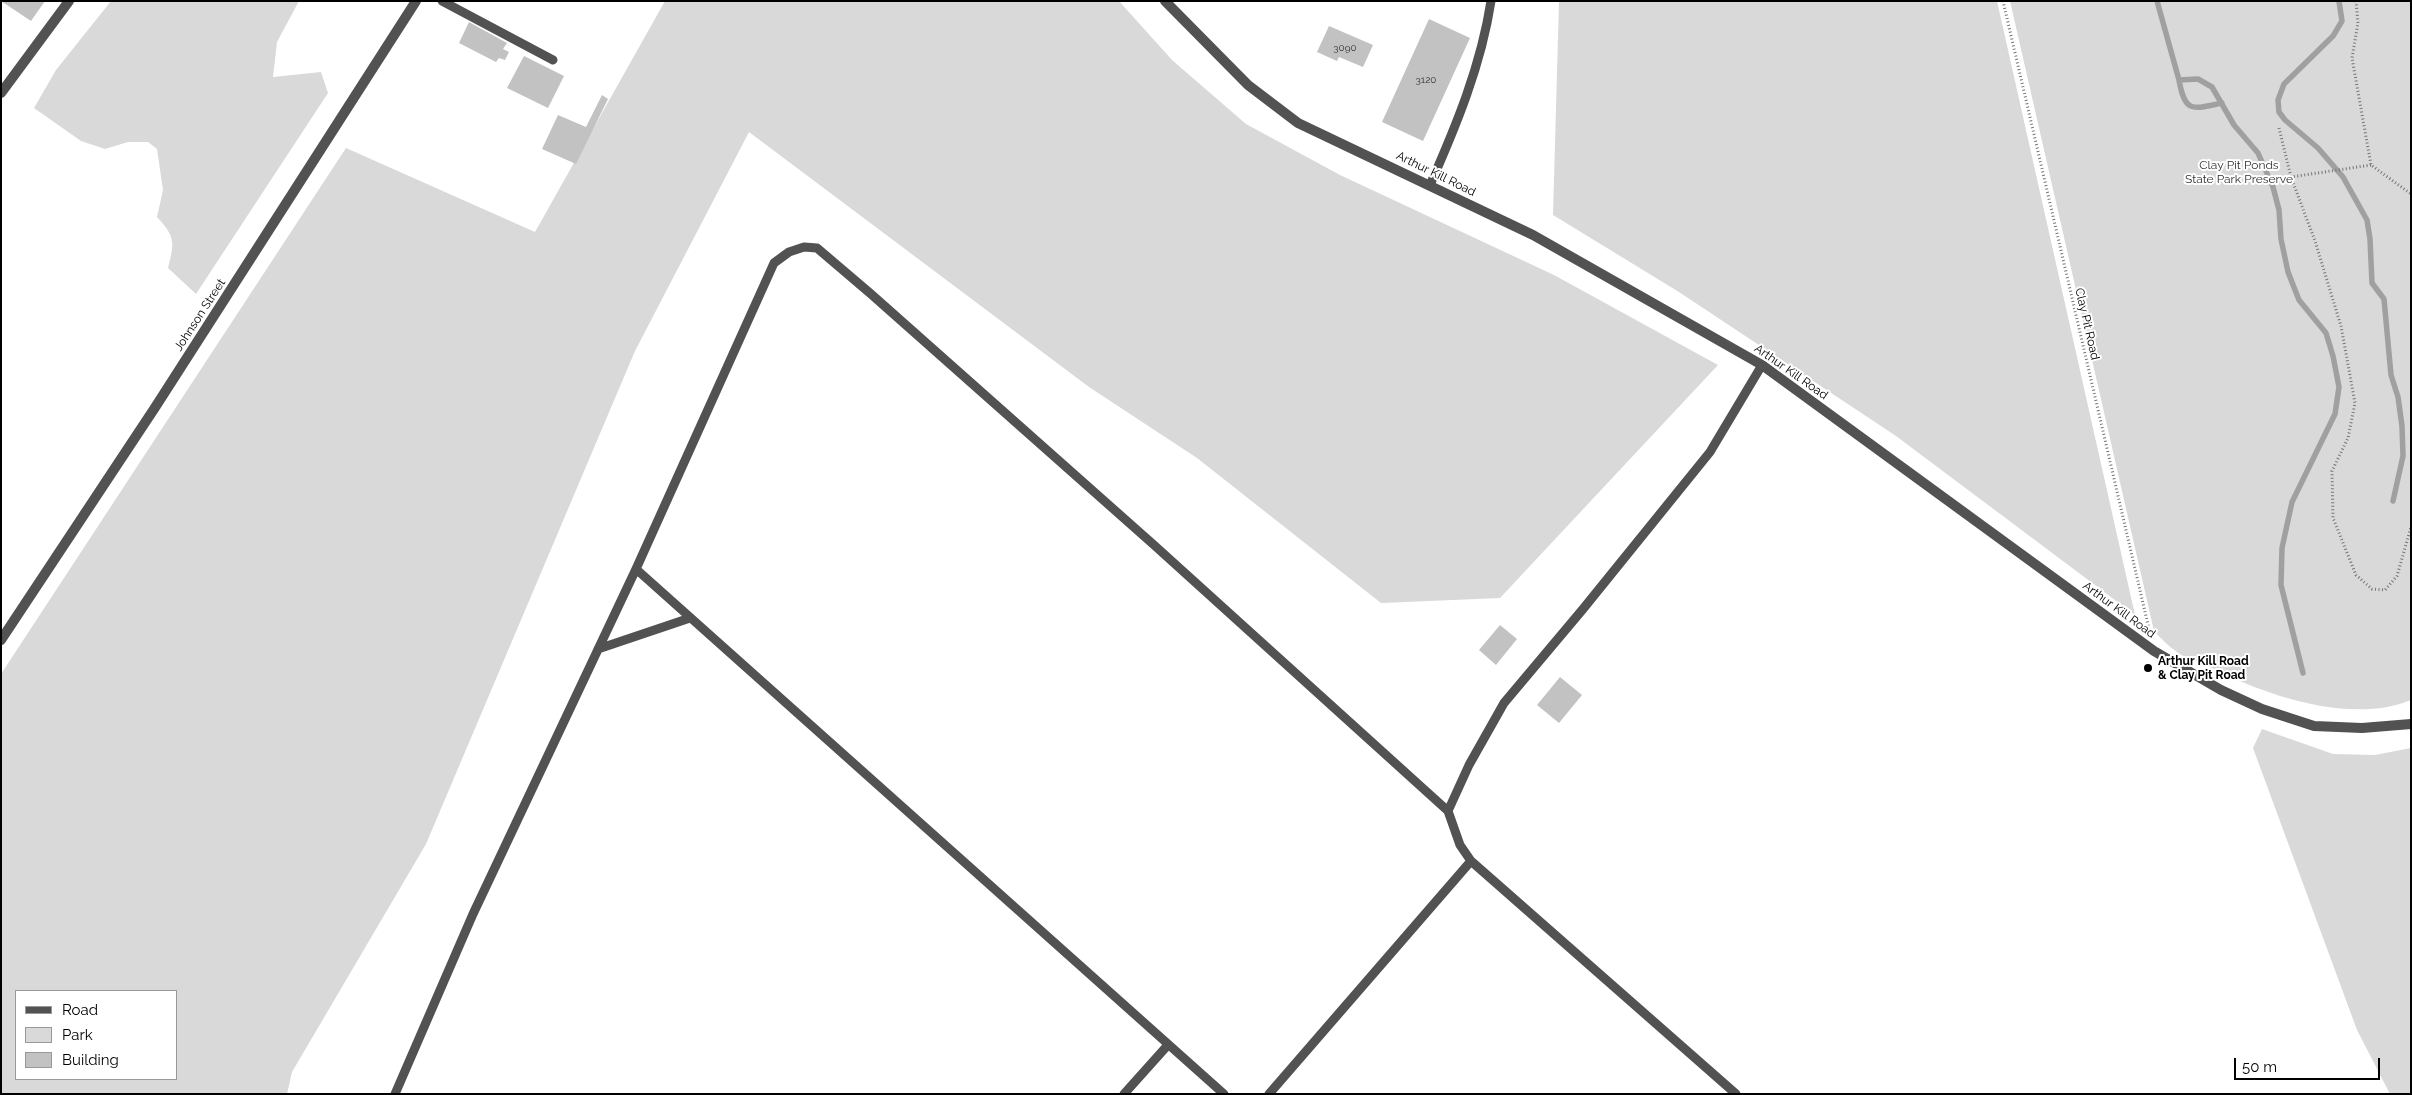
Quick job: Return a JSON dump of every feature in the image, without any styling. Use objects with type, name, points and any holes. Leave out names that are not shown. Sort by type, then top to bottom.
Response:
[{"type":"street","points":[[1,93],[69,1]]},
{"type":"street","name":"Johnson Street","points":[[1,640],[156,406],[416,1]]},
{"type":"street","name":"Arthur Kill Road","points":[[1165,1],[1248,85],[1298,123],[1533,235],[1762,365],[2154,651],[2221,690],[2262,708],[2314,726],[2362,728],[2411,724]]},
{"type":"lane","points":[[442,1],[553,60]]},
{"type":"lane","points":[[1430,185],[1470,87],[1486,31],[1491,1]]},
{"type":"lane","points":[[395,1094],[473,914],[636,569],[774,263],[789,252],[804,247],[817,248],[1154,545],[1448,811],[1460,845],[1470,861],[1736,1094]]},
{"type":"lane","points":[[1448,811],[1469,765],[1504,703],[1710,452],[1762,365]]},
{"type":"lane","points":[[636,569],[1068,953],[1167,1046],[1224,1094]]},
{"type":"lane","points":[[598,649],[690,618]]},
{"type":"lane","points":[[1270,1094],[1470,861]]},
{"type":"lane","points":[[1124,1094],[1167,1046]]},
{"type":"path","name":"Clay Pit Road","points":[[2003,1],[2154,651]]},
{"type":"path","points":[[2356,1],[2358,23],[2352,58],[2371,165],[2411,194]]},
{"type":"path","points":[[2279,128],[2291,177],[2315,241],[2341,326],[2355,403],[2348,438],[2332,471],[2333,518],[2356,575],[2372,590],[2385,590],[2397,576],[2411,527]]},
{"type":"path","points":[[2291,177],[2371,165]]},
{"type":"green space","points":[[111,1],[299,1],[277,42],[273,77],[321,72],[328,93],[196,294],[168,268],[172,251],[172,240],[157,217],[163,190],[157,149],[148,142],[128,142],[105,149],[81,141],[34,108],[56,70]]},
{"type":"green space","points":[[665,1],[1119,1],[1172,60],[1246,124],[1340,175],[1554,275],[1718,365],[1500,598],[1381,603],[1197,458],[1089,387],[749,132],[635,351],[426,844],[292,1072],[287,1094],[1,1094],[1,674],[346,148],[535,232]]},
{"type":"green space","points":[[1559,1],[1997,1],[2135,615],[1896,436],[1679,292],[1553,215]]},
{"type":"green space","name":"Clay Pit Ponds State Park Preserve","points":[[2010,1],[2411,1],[2411,700],[2387,707],[2362,709],[2309,704],[2282,697],[2181,655],[2154,631]]},
{"type":"green space","points":[[2262,729],[2333,754],[2375,755],[2411,748],[2411,1094],[2390,1094],[2357,1030],[2253,748]]},
{"type":"building","points":[[1,1],[45,1],[31,21]]},
{"type":"building","points":[[1429,19],[1470,38],[1423,141],[1382,122]]},
{"type":"building","points":[[469,22],[507,43],[503,49],[509,52],[505,60],[499,58],[496,62],[459,43]]},
{"type":"building","points":[[1329,26],[1373,45],[1363,67],[1339,57],[1337,61],[1317,52]]},
{"type":"building","points":[[524,56],[564,76],[548,108],[507,88]]},
{"type":"building","points":[[602,95],[608,99],[576,164],[542,149],[558,115],[586,127]]},
{"type":"building","points":[[1500,625],[1517,639],[1496,665],[1479,650]]},
{"type":"building","points":[[1560,677],[1582,695],[1559,723],[1537,705]]},
{"type":"waterway","points":[[2157,1],[2179,80],[2198,79],[2212,87],[2234,125],[2258,153],[2273,187],[2279,210],[2281,239],[2288,272],[2299,300],[2326,333],[2333,356],[2339,387],[2335,414],[2292,502],[2282,548],[2281,585],[2303,673]]},
{"type":"waterway","points":[[2339,1],[2342,21],[2333,36],[2284,84],[2278,100],[2279,112],[2285,120],[2318,148],[2343,177],[2367,220],[2372,283],[2384,299],[2391,375],[2398,397],[2402,426],[2403,456],[2393,501]]},
{"type":"waterway","points":[[2179,80],[2181,91],[2188,104],[2204,107],[2222,103]]},
{"type":"place","name":"Arthur Kill Road & Clay Pit Road","points":[[2148,668]]}]
